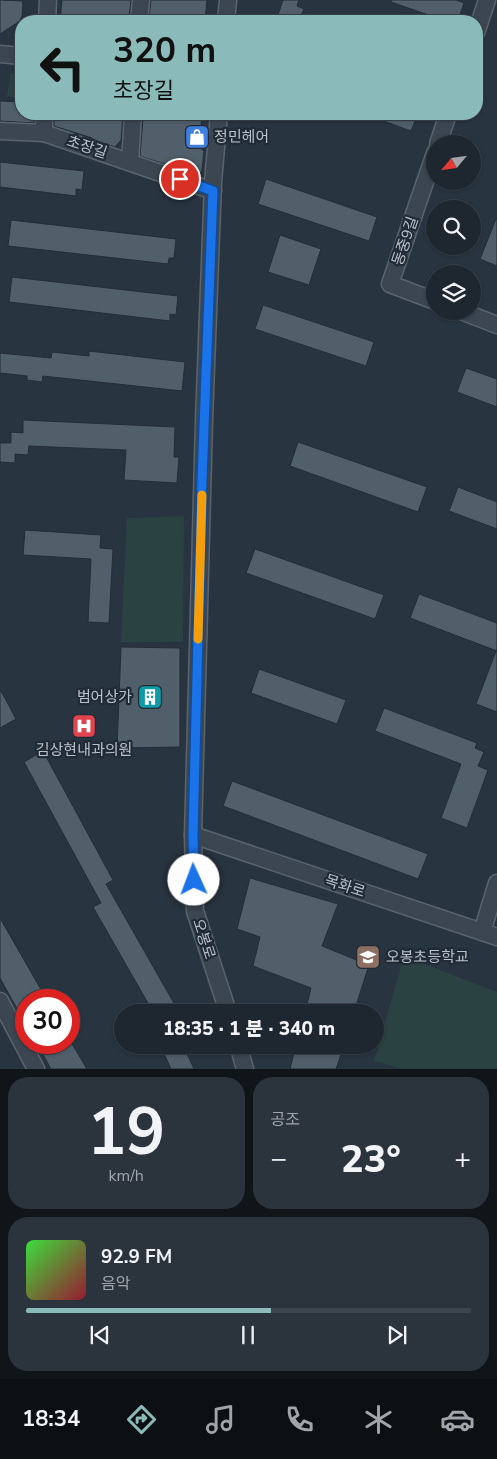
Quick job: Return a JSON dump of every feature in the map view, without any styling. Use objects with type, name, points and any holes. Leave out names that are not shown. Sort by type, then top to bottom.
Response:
[{"type":"street","points":[[47,15],[48,0]]},
{"type":"street","points":[[140,15],[141,0]]},
{"type":"street","points":[[227,15],[228,0]]},
{"type":"street","points":[[483,15],[488,0]]},
{"type":"street","points":[[0,54],[15,55]]},
{"type":"street","points":[[44,120],[44,133]]},
{"type":"street","name":"초장길","points":[[130,162],[133,120]]},
{"type":"street","name":"오봉로","points":[[218,120],[213,191],[202,480],[193,835],[195,911],[225,1004]]},
{"type":"street","points":[[441,135],[446,120]]},
{"type":"street","name":"초장길","points":[[0,131],[44,133],[213,191]]},
{"type":"street","name":"동중9길","points":[[426,179],[390,284],[426,298]]},
{"type":"street","points":[[481,319],[497,325]]},
{"type":"street","name":"목화로","points":[[193,835],[490,934]]},
{"type":"street","points":[[490,934],[497,883]]},
{"type":"street","points":[[0,1002],[36,1069]]},
{"type":"street","points":[[241,1054],[245,1069]]},
{"type":"green space","points":[[11,73],[15,73],[15,98],[7,96]]},
{"type":"green space","points":[[184,516],[183,642],[121,642],[127,518]]},
{"type":"green space","points":[[404,956],[497,992],[497,1069],[403,1069],[374,1061],[376,1054],[384,1054],[384,1026]]},
{"type":"building","points":[[0,0],[23,1],[22,15],[15,15],[15,24],[0,34]]},
{"type":"building","points":[[62,0],[131,0],[129,15],[61,15]]},
{"type":"building","points":[[151,0],[207,0],[206,15],[149,15]]},
{"type":"building","points":[[283,0],[299,0],[297,6],[304,9],[302,15],[278,15]]},
{"type":"building","points":[[391,0],[456,0],[464,3],[460,15],[429,15],[391,2]]},
{"type":"building","points":[[0,101],[15,102],[15,120],[34,120],[34,123],[0,121]]},
{"type":"building","points":[[54,120],[123,120],[121,140],[115,147],[54,126]]},
{"type":"building","points":[[143,120],[201,120],[202,150],[204,150],[202,171],[198,175],[140,156]]},
{"type":"building","points":[[381,120],[416,120],[411,131]]},
{"type":"building","points":[[0,162],[84,171],[82,190],[76,189],[76,196],[0,187]]},
{"type":"building","points":[[266,179],[377,217],[369,241],[258,204]]},
{"type":"building","points":[[497,219],[497,266],[480,259]]},
{"type":"building","points":[[11,220],[176,239],[174,258],[169,258],[168,264],[8,246]]},
{"type":"building","points":[[280,235],[321,249],[309,285],[268,272]]},
{"type":"building","points":[[12,277],[178,296],[176,315],[170,314],[170,321],[9,302]]},
{"type":"building","points":[[263,305],[374,342],[366,366],[255,329]]},
{"type":"building","points":[[89,351],[185,362],[182,391],[43,376],[42,382],[27,380],[27,376],[0,373],[0,353],[51,358],[52,352],[89,356]]},
{"type":"building","points":[[466,368],[497,379],[497,407],[457,392]]},
{"type":"building","points":[[23,420],[175,427],[174,457],[179,457],[177,483],[124,480],[126,450],[29,446],[28,455],[15,454],[15,463],[0,462],[0,443],[11,443],[11,432],[23,433]]},
{"type":"building","points":[[298,442],[427,487],[418,512],[290,466]]},
{"type":"building","points":[[458,487],[497,502],[497,529],[449,511]]},
{"type":"building","points":[[25,530],[101,535],[100,548],[113,549],[109,623],[88,622],[91,559],[23,555]]},
{"type":"building","points":[[255,549],[384,595],[375,619],[246,573]]},
{"type":"building","points":[[419,594],[497,623],[497,651],[410,618]]},
{"type":"building","name":"범어상가","points":[[121,647],[180,648],[180,747],[117,748]]},
{"type":"building","points":[[497,651],[497,712],[476,704]]},
{"type":"building","points":[[259,669],[346,700],[337,724],[251,693]]},
{"type":"building","points":[[0,689],[16,719],[0,728]]},
{"type":"building","points":[[384,708],[477,743],[475,748],[484,752],[478,766],[488,770],[467,828],[441,818],[461,764],[375,731]]},
{"type":"building","points":[[43,751],[113,880],[106,884],[174,1004],[148,1004],[93,907],[101,903],[24,762]]},
{"type":"building","points":[[232,781],[428,854],[418,879],[223,806]]},
{"type":"building","name":"오봉초등학교","points":[[250,878],[338,904],[322,946],[369,965],[357,1004],[307,1004],[311,988],[253,966],[260,937],[237,929]]},
{"type":"building","points":[[0,918],[41,989],[15,989],[15,1005],[0,978]]},
{"type":"building","points":[[43,1054],[78,1054],[87,1069],[51,1069]]},
{"type":"building","points":[[164,1054],[187,1054],[194,1069],[171,1069]]},
{"type":"building","points":[[294,1054],[341,1054],[336,1069],[290,1069]]},
{"type":"slow traffic","points":[[198,639],[202,495]]},
{"type":"place","name":"정민헤어","points":[[197,137]]},
{"type":"place","name":"범어상가","points":[[150,697]]},
{"type":"place","name":"김상현내과의원","points":[[84,726]]},
{"type":"place","name":"오봉초등학교","points":[[368,957]]},
{"type":"route","points":[[180,179],[213,191],[202,494],[193,835],[194,880]]}]
